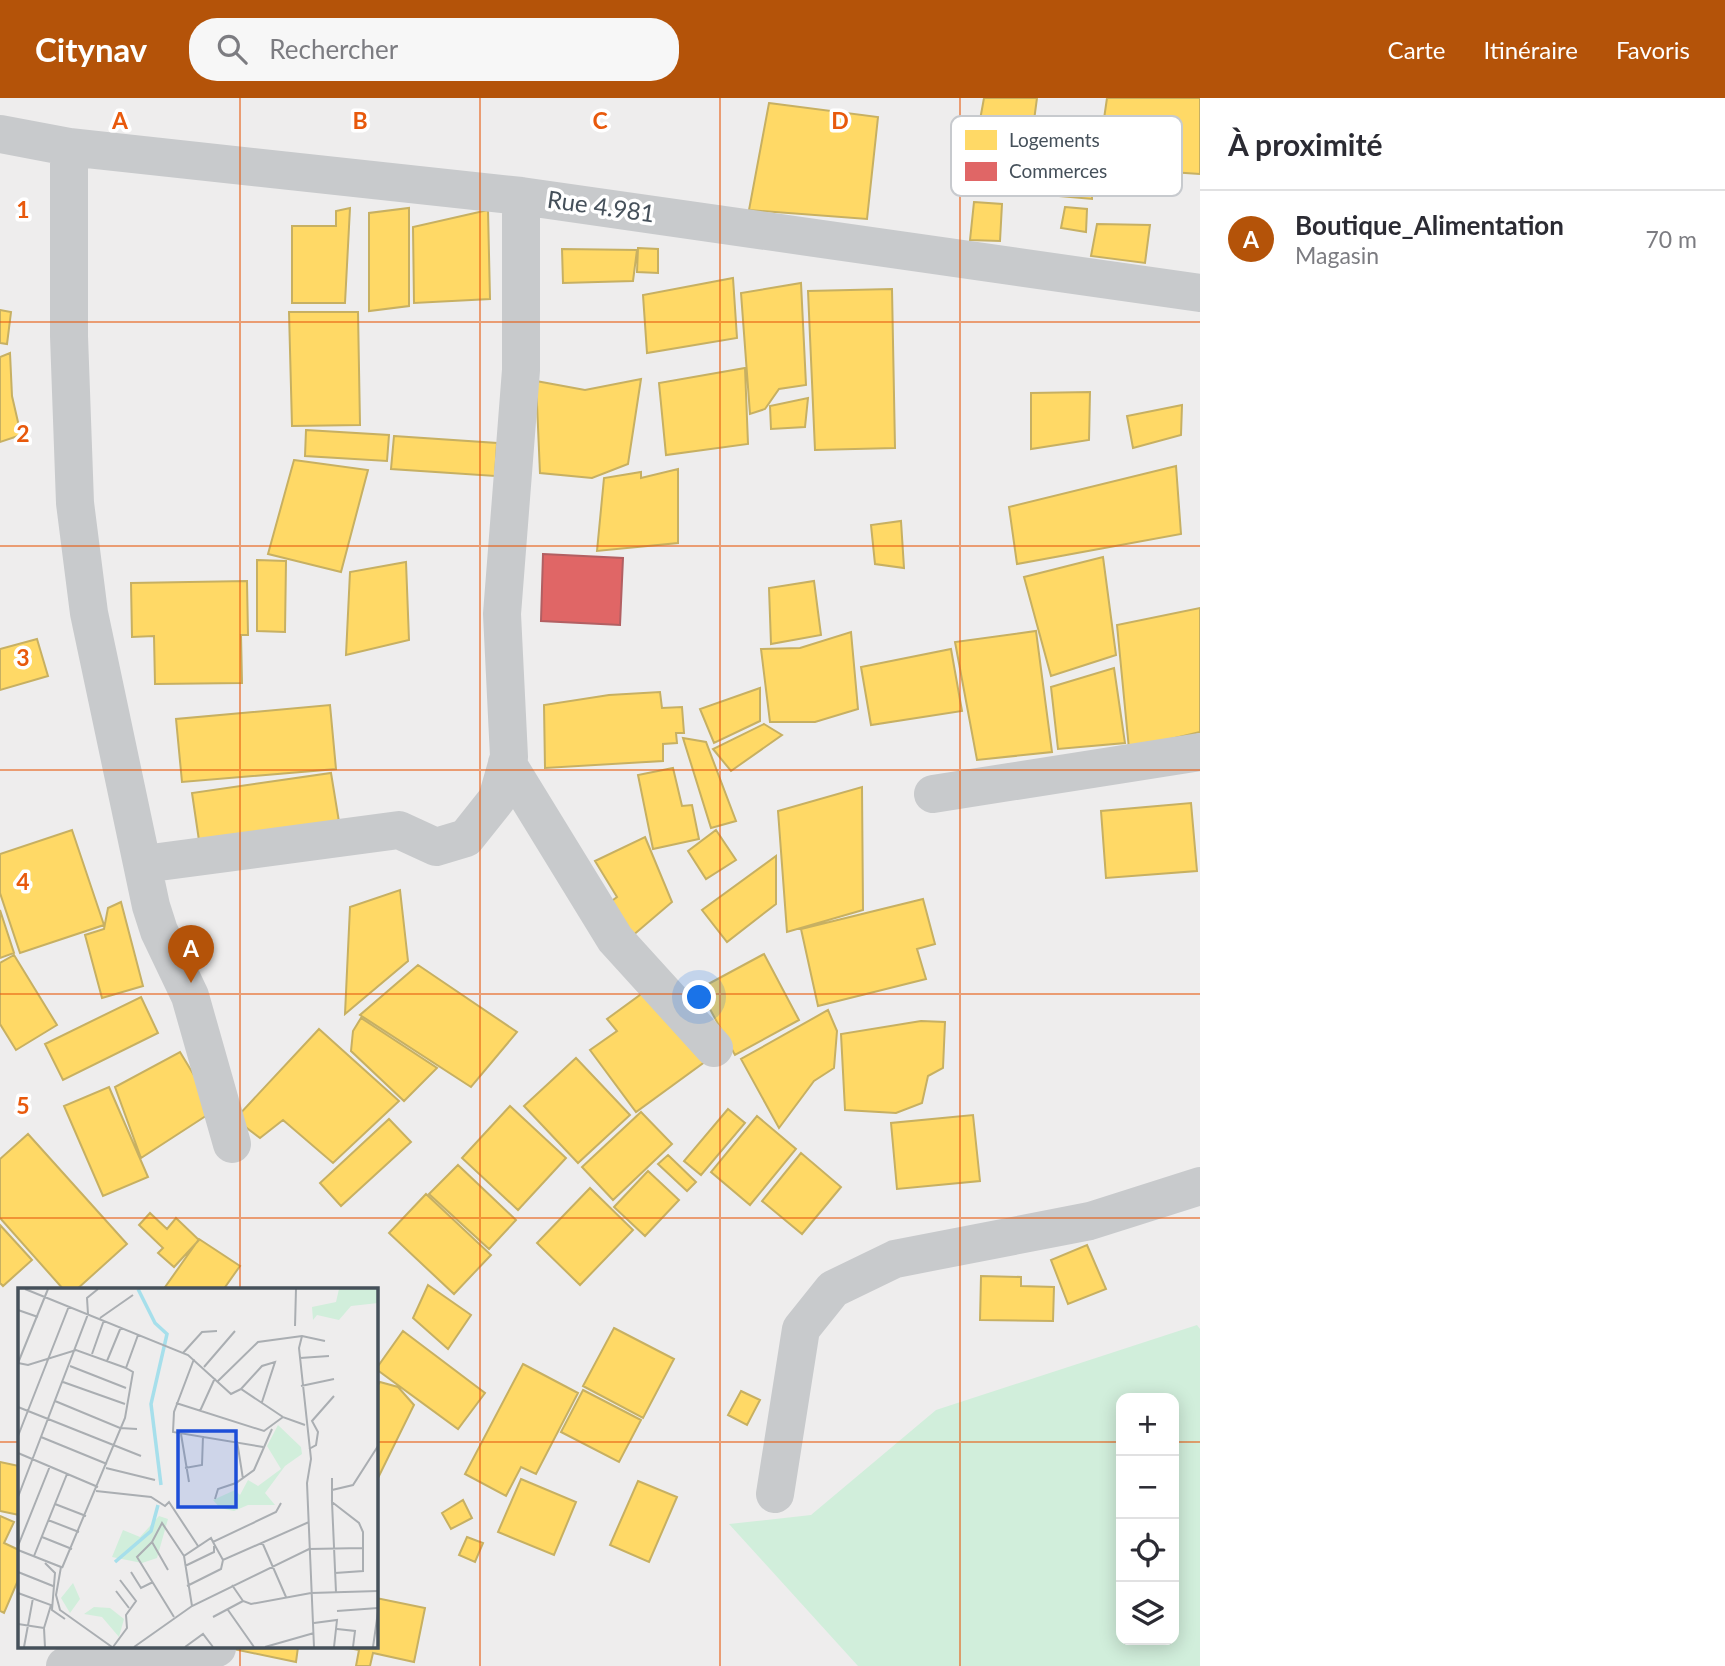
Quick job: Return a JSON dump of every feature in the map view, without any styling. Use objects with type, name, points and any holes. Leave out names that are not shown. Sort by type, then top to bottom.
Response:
[{"type":"street","name":"Rue 4.981","points":[[0,134],[69,147],[522,196],[1200,293]]},
{"type":"street","points":[[69,147],[69,335],[75,503],[89,613],[159,931],[190,996],[232,1144]]},
{"type":"street","points":[[144,864],[399,830],[436,847],[466,838],[496,799],[507,763],[502,614],[522,370],[522,196]]},
{"type":"street","points":[[933,794],[1200,752]]},
{"type":"street","points":[[507,763],[615,939],[714,1048]]},
{"type":"street","points":[[775,1494],[801,1329],[833,1289],[895,1259],[1090,1221],[1200,1186]]},
{"type":"street","points":[[65,1666],[217,1648]]},
{"type":"green space","points":[[1197,1325],[1200,1329],[1200,1666],[858,1666],[729,1524],[811,1515],[936,1410]]},
{"type":"building: Logements","points":[[984,98],[1037,98],[1035,116],[981,116]]},
{"type":"building: Logements","points":[[1107,98],[1200,98],[1200,174],[1182,173],[1182,116],[1104,116]]},
{"type":"building: Logements","points":[[769,103],[878,117],[867,219],[749,210]]},
{"type":"building: Logements","points":[[1059,196],[1092,196],[1092,199]]},
{"type":"building: Logements","points":[[974,202],[1002,204],[1000,241],[970,240]]},
{"type":"building: Logements","points":[[1065,207],[1087,209],[1086,232],[1061,228]]},
{"type":"building: Logements","points":[[350,208],[345,303],[292,303],[292,226],[336,226],[336,211]]},
{"type":"building: Logements","points":[[409,208],[409,306],[369,311],[369,213]]},
{"type":"building: Logements","points":[[488,210],[490,299],[414,303],[413,227]]},
{"type":"building: Logements","points":[[1097,224],[1150,225],[1145,263],[1091,256]]},
{"type":"building: Logements","points":[[638,248],[658,249],[658,273],[637,272]]},
{"type":"building: Logements","points":[[562,249],[637,250],[633,281],[563,283]]},
{"type":"building: Logements","points":[[733,278],[737,338],[647,353],[643,295]]},
{"type":"building: Logements","points":[[801,283],[806,385],[779,389],[765,409],[750,414],[741,293]]},
{"type":"building: Logements","points":[[892,289],[895,448],[815,450],[808,291]]},
{"type":"building: Logements","points":[[0,310],[11,312],[7,344],[0,343]]},
{"type":"building: Logements","points":[[289,312],[358,312],[360,425],[292,426]]},
{"type":"building: Logements","points":[[10,353],[12,396],[21,435],[0,442],[0,357]]},
{"type":"building: Logements","points":[[745,368],[748,444],[666,455],[659,383]]},
{"type":"building: Logements","points":[[641,379],[628,464],[592,478],[540,473],[536,381],[585,390]]},
{"type":"building: Logements","points":[[1090,392],[1089,440],[1031,449],[1031,393]]},
{"type":"building: Logements","points":[[808,398],[805,427],[771,429],[770,406]]},
{"type":"building: Logements","points":[[1182,405],[1181,435],[1133,448],[1127,416]]},
{"type":"building: Logements","points":[[306,430],[389,435],[387,461],[305,456]]},
{"type":"building: Logements","points":[[394,436],[497,443],[495,476],[391,469]]},
{"type":"building: Logements","points":[[294,460],[368,470],[341,572],[268,554]]},
{"type":"building: Logements","points":[[1176,466],[1181,534],[1017,564],[1009,507]]},
{"type":"building: Logements","points":[[678,469],[678,543],[597,551],[604,478],[641,472],[641,478]]},
{"type":"building: Logements","points":[[901,521],[904,568],[875,564],[871,525]]},
{"type":"building: Logements","points":[[1103,557],[1116,655],[1051,676],[1024,577]]},
{"type":"building: Logements","points":[[257,560],[286,561],[285,632],[257,631]]},
{"type":"building: Logements","points":[[406,562],[409,640],[346,655],[350,572]]},
{"type":"building: Logements","points":[[247,581],[248,635],[241,635],[242,683],[155,684],[154,636],[132,637],[131,583]]},
{"type":"building: Logements","points":[[814,581],[821,635],[771,644],[769,588]]},
{"type":"building: Logements","points":[[1200,608],[1200,732],[1129,749],[1117,625]]},
{"type":"building: Logements","points":[[1036,631],[1052,752],[977,760],[955,642]]},
{"type":"building: Logements","points":[[851,632],[858,709],[815,722],[770,722],[761,649],[800,648]]},
{"type":"building: Logements","points":[[37,639],[48,676],[0,690],[0,649]]},
{"type":"building: Logements","points":[[951,649],[962,711],[871,725],[861,667]]},
{"type":"building: Logements","points":[[1114,668],[1125,743],[1058,749],[1051,687]]},
{"type":"building: Logements","points":[[760,688],[760,721],[714,743],[700,709]]},
{"type":"building: Logements","points":[[660,692],[662,708],[682,707],[684,733],[676,733],[677,743],[663,744],[663,761],[545,768],[544,705],[609,695]]},
{"type":"building: Logements","points":[[330,705],[336,769],[182,782],[176,719]]},
{"type":"building: Logements","points":[[764,724],[782,735],[731,771],[713,749]]},
{"type":"building: Logements","points":[[683,738],[706,742],[736,821],[711,828]]},
{"type":"building: Logements","points":[[673,768],[682,806],[692,805],[699,839],[653,849],[638,775]]},
{"type":"building: Logements","points":[[331,773],[341,834],[201,854],[192,793]]},
{"type":"building: Logements","points":[[862,787],[863,910],[787,932],[778,811]]},
{"type":"building: Logements","points":[[1191,803],[1197,871],[1106,878],[1101,811]]},
{"type":"building: Logements","points":[[72,830],[104,925],[20,953],[0,893],[0,854]]},
{"type":"building: Logements","points":[[716,830],[736,860],[706,879],[688,851]]},
{"type":"building: Logements","points":[[645,837],[672,902],[624,943],[605,906],[617,897],[595,861]]},
{"type":"building: Logements","points":[[776,856],[776,904],[727,942],[702,910]]},
{"type":"building: Logements","points":[[400,890],[408,961],[345,1014],[350,907]]},
{"type":"building: Logements","points":[[923,899],[935,944],[917,949],[926,979],[818,1006],[801,929]]},
{"type":"building: Logements","points":[[121,902],[143,986],[102,998],[85,935],[104,929],[108,908]]},
{"type":"building: Logements","points":[[0,910],[14,953],[0,958]]},
{"type":"building: Logements","points":[[764,954],[799,1020],[735,1055],[699,989]]},
{"type":"building: Logements","points":[[14,955],[57,1025],[16,1050],[0,1024],[0,963]]},
{"type":"building: Logements","points":[[418,965],[517,1032],[471,1087],[360,1015]]},
{"type":"building: Logements","points":[[651,987],[706,1061],[636,1112],[590,1050],[617,1031],[607,1019]]},
{"type":"building: Logements","points":[[141,997],[158,1033],[63,1080],[45,1044]]},
{"type":"building: Logements","points":[[828,1010],[837,1031],[834,1068],[814,1081],[779,1128],[741,1059]]},
{"type":"building: Logements","points":[[361,1018],[437,1068],[404,1101],[351,1051],[353,1031]]},
{"type":"building: Logements","points":[[921,1021],[945,1022],[943,1068],[928,1076],[922,1103],[896,1113],[845,1110],[841,1034]]},
{"type":"building: Logements","points":[[319,1029],[399,1101],[333,1163],[283,1120],[260,1138],[235,1119]]},
{"type":"building: Logements","points":[[180,1052],[215,1110],[141,1158],[115,1087]]},
{"type":"building: Logements","points":[[576,1058],[630,1115],[578,1163],[524,1106]]},
{"type":"building: Logements","points":[[109,1087],[148,1177],[103,1196],[64,1106]]},
{"type":"building: Logements","points":[[510,1106],[566,1158],[518,1210],[462,1158]]},
{"type":"building: Logements","points":[[728,1109],[745,1123],[701,1175],[684,1161]]},
{"type":"building: Logements","points":[[641,1112],[672,1144],[613,1200],[582,1167]]},
{"type":"building: Logements","points":[[973,1115],[980,1181],[897,1189],[891,1123]]},
{"type":"building: Logements","points":[[757,1116],[796,1149],[750,1205],[711,1172]]},
{"type":"building: Logements","points":[[389,1119],[411,1142],[341,1206],[320,1183]]},
{"type":"building: Logements","points":[[28,1134],[127,1244],[78,1288],[62,1288],[0,1218],[0,1159]]},
{"type":"building: Logements","points":[[801,1153],[841,1187],[802,1234],[762,1201]]},
{"type":"building: Logements","points":[[668,1155],[696,1182],[687,1191],[658,1164]]},
{"type":"building: Logements","points":[[458,1165],[516,1220],[489,1249],[429,1194]]},
{"type":"building: Logements","points":[[648,1171],[679,1200],[645,1236],[614,1207]]},
{"type":"building: Logements","points":[[590,1188],[633,1230],[580,1285],[537,1243]]},
{"type":"building: Logements","points":[[426,1194],[491,1255],[454,1294],[389,1233]]},
{"type":"building: Logements","points":[[150,1213],[167,1229],[176,1218],[199,1240],[174,1267],[158,1253],[163,1248],[139,1225]]},
{"type":"building: Logements","points":[[0,1225],[32,1260],[3,1286],[0,1283]]},
{"type":"building: Logements","points":[[199,1239],[240,1266],[224,1288],[164,1288]]},
{"type":"building: Logements","points":[[1087,1245],[1106,1289],[1068,1304],[1051,1260]]},
{"type":"building: Logements","points":[[981,1276],[1021,1277],[1021,1286],[1054,1287],[1053,1321],[980,1320]]},
{"type":"building: Logements","points":[[428,1285],[471,1315],[448,1349],[413,1318]]},
{"type":"building: Logements","points":[[614,1328],[674,1359],[643,1418],[583,1386]]},
{"type":"building: Logements","points":[[403,1331],[485,1393],[458,1429],[378,1370],[378,1366]]},
{"type":"building: Logements","points":[[523,1364],[578,1393],[536,1474],[521,1467],[506,1496],[465,1474]]},
{"type":"building: Logements","points":[[380,1382],[398,1387],[414,1405],[378,1478]]},
{"type":"building: Logements","points":[[583,1390],[641,1420],[619,1462],[561,1432]]},
{"type":"building: Logements","points":[[741,1391],[760,1400],[747,1425],[728,1415]]},
{"type":"building: Logements","points":[[0,1462],[18,1466],[18,1515],[0,1511]]},
{"type":"building: Logements","points":[[521,1479],[576,1502],[554,1555],[498,1532]]},
{"type":"building: Logements","points":[[638,1481],[677,1497],[649,1562],[610,1545]]},
{"type":"building: Logements","points":[[463,1500],[472,1518],[451,1529],[442,1513]]},
{"type":"building: Logements","points":[[0,1516],[14,1522],[4,1543],[18,1550],[18,1580],[4,1613],[0,1611]]},
{"type":"building: Logements","points":[[467,1537],[483,1543],[475,1562],[459,1555]]},
{"type":"building: Logements","points":[[378,1598],[425,1608],[414,1662],[373,1653],[370,1666],[356,1666],[359,1650],[348,1648],[378,1648]]},
{"type":"building: Logements","points":[[229,1648],[298,1648],[296,1662]]},
{"type":"building: Commerces","points":[[543,554],[623,558],[620,625],[541,621]]},
{"type":"place","name":"Boutique_Alimentation","points":[[191,983]]}]
